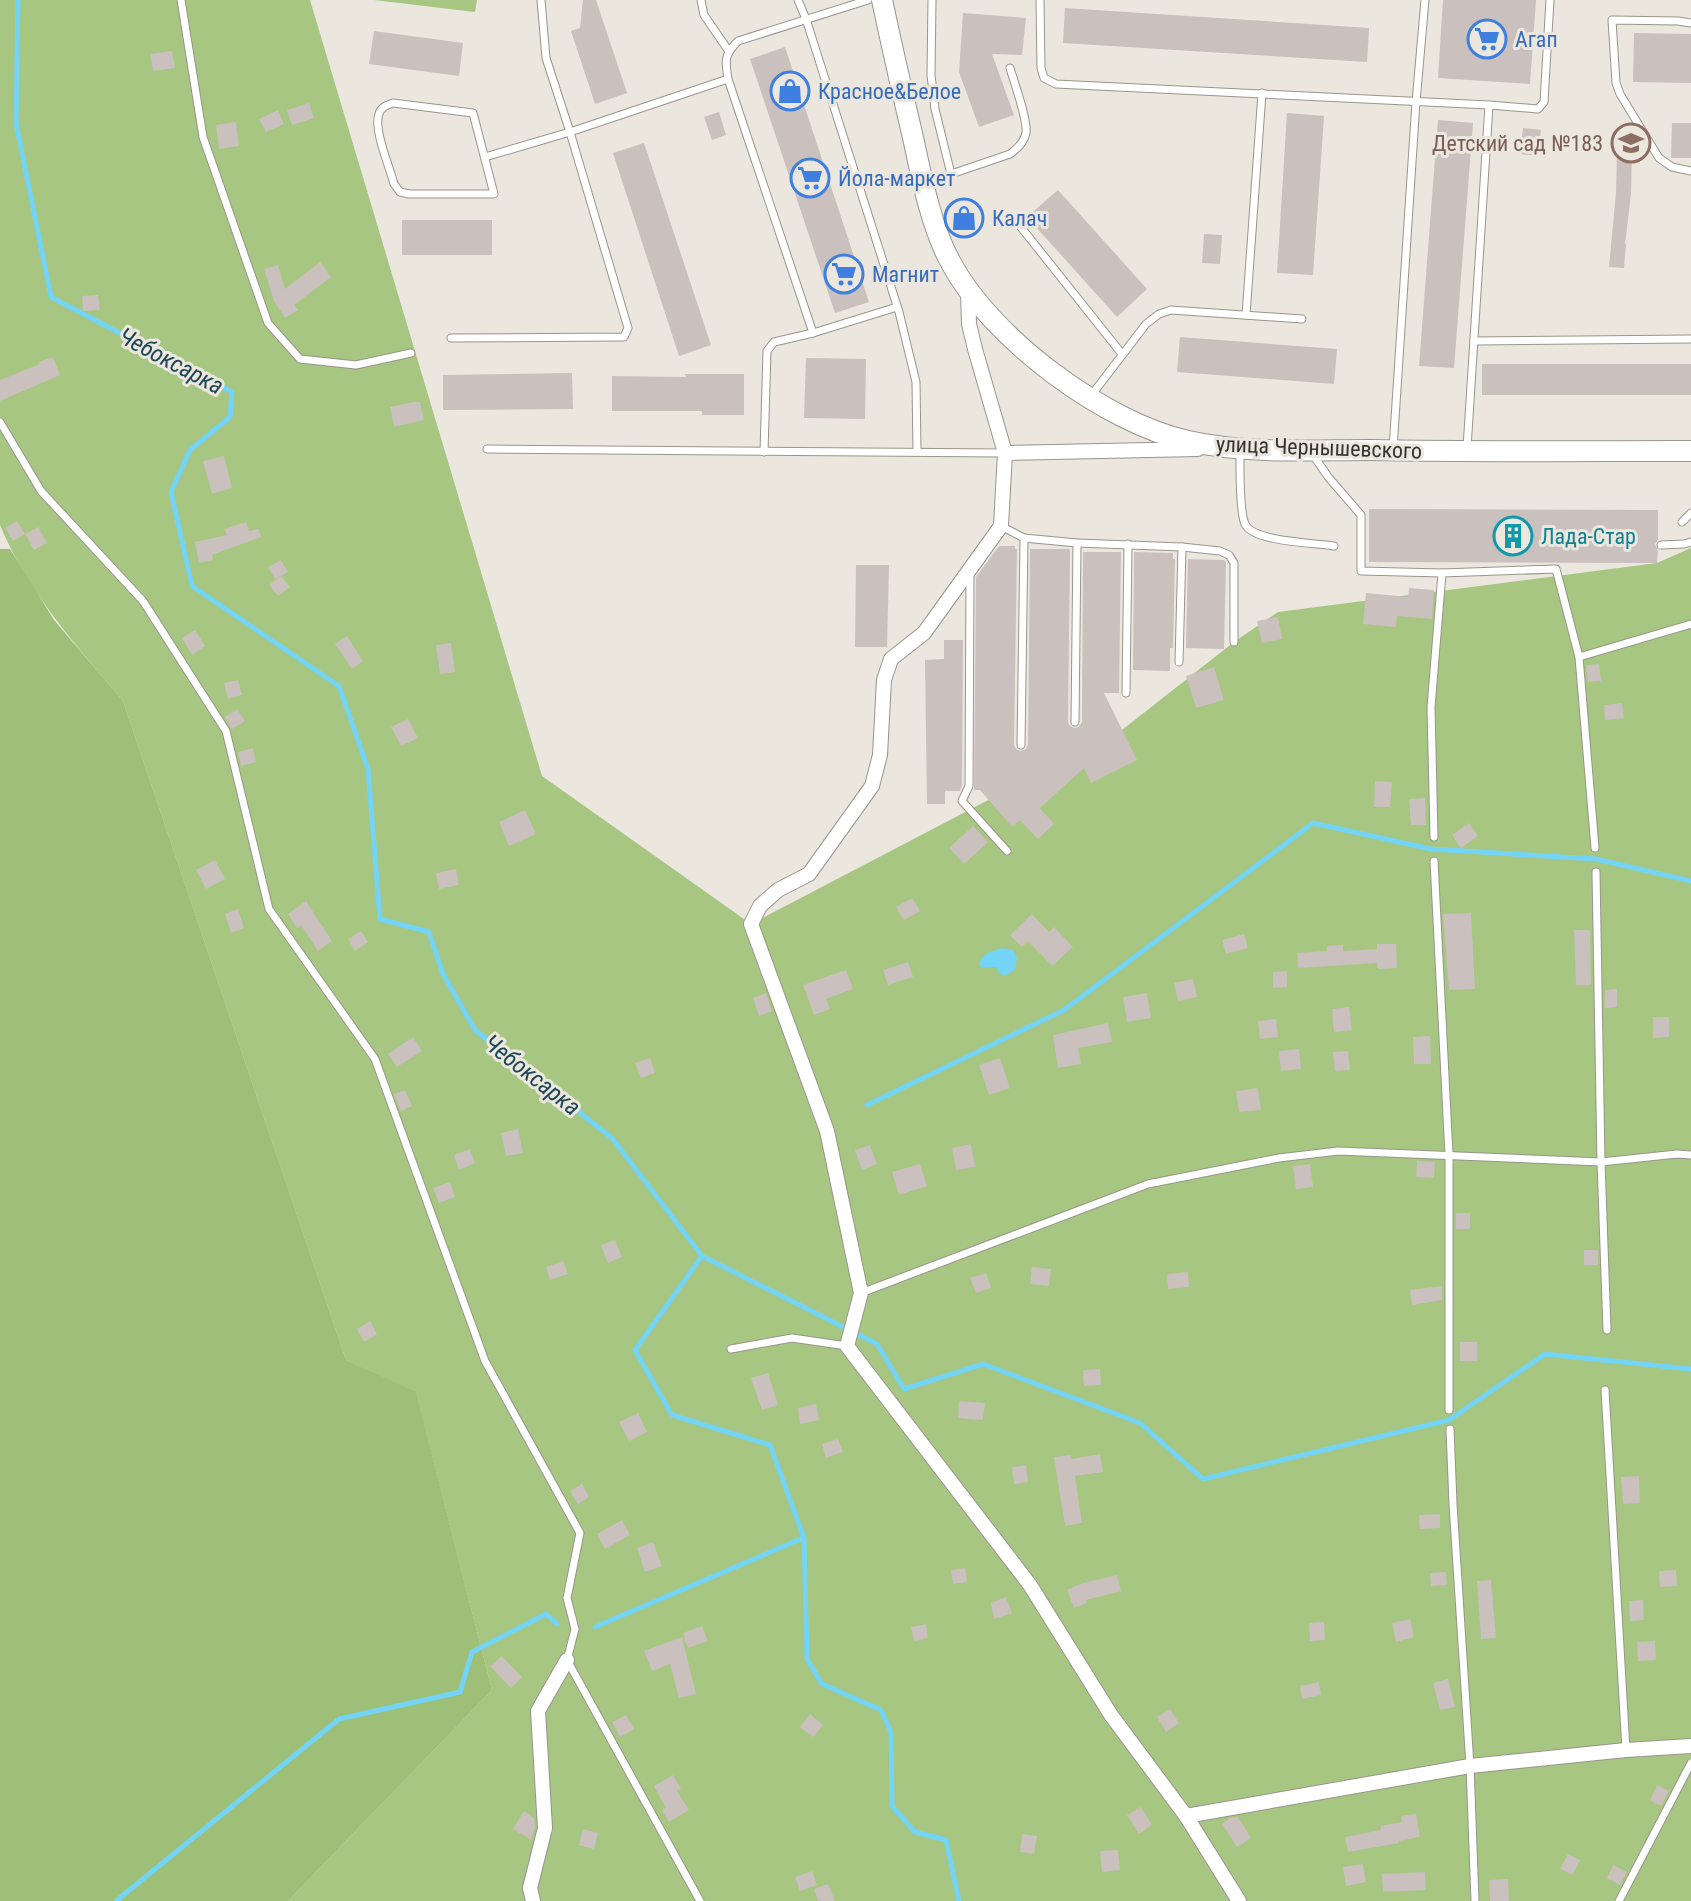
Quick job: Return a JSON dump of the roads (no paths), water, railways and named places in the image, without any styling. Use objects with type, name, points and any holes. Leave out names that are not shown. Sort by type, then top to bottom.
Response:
[{"type":"street","name":"улица Чернышевского","points":[[882,0],[923,184],[950,261],[968,290],[1009,334],[1089,399],[1157,432],[1188,441],[1235,448],[1691,451]]},
{"type":"street","points":[[968,290],[969,324],[1005,453],[1001,526],[924,633],[891,659],[884,680],[880,755],[872,786],[809,874],[778,890],[760,906],[751,924],[827,1131],[861,1293],[847,1346],[1030,1585],[1111,1715],[1186,1816],[1239,1901]]},
{"type":"street","points":[[1005,453],[1235,448]]},
{"type":"street","points":[[533,1901],[530,1888],[545,1828],[538,1711],[567,1660]]},
{"type":"street","points":[[1186,1816],[1470,1766],[1691,1746]]},
{"type":"lane","points":[[181,0],[203,137],[268,323],[300,359],[356,365],[411,353]]},
{"type":"lane","points":[[451,338],[624,337],[628,328],[546,58],[541,0]]},
{"type":"lane","points":[[701,0],[704,15],[728,50]]},
{"type":"lane","points":[[798,0],[897,307],[916,382],[917,451]]},
{"type":"lane","points":[[813,333],[728,79],[725,61],[728,50],[738,41],[868,0]]},
{"type":"lane","points":[[932,0],[931,75],[935,109],[951,174]]},
{"type":"lane","points":[[1040,0],[1041,68],[1044,78],[1056,84],[1538,109],[1544,102],[1550,0]]},
{"type":"lane","points":[[1392,451],[1425,0]]},
{"type":"lane","points":[[1691,23],[1612,20],[1616,83],[1620,94],[1659,158],[1672,167],[1691,171]]},
{"type":"lane","points":[[923,184],[1010,154],[1021,145],[1026,134],[1025,123],[1010,68]]},
{"type":"lane","points":[[485,157],[728,79]]},
{"type":"lane","points":[[1246,315],[1262,93]]},
{"type":"lane","points":[[393,103],[473,113],[485,157],[494,194],[400,192],[394,184],[377,127],[378,115],[385,105],[393,103]]},
{"type":"lane","points":[[1467,451],[1489,105]]},
{"type":"lane","points":[[1020,226],[1122,354]]},
{"type":"lane","points":[[764,452],[767,351],[774,342],[897,307]]},
{"type":"lane","points":[[1089,399],[1146,324],[1159,314],[1171,310],[1302,319]]},
{"type":"lane","points":[[1474,341],[1691,339]]},
{"type":"lane","points":[[0,422],[41,491],[143,601],[226,731],[269,909],[375,1059],[485,1361],[580,1533],[567,1598],[575,1629],[567,1660],[700,1901]]},
{"type":"lane","points":[[1235,448],[1245,525],[1251,531],[1266,537],[1334,546]]},
{"type":"lane","points":[[487,449],[1005,453]]},
{"type":"lane","points":[[1310,450],[1361,515],[1361,571],[1442,573],[1556,569],[1579,657],[1595,848]]},
{"type":"lane","points":[[1682,522],[1691,513]]},
{"type":"lane","points":[[1001,526],[1024,538],[1182,547],[1220,551],[1229,555],[1234,563],[1234,642]]},
{"type":"lane","points":[[1021,745],[1024,538]]},
{"type":"lane","points":[[1661,545],[1691,542]]},
{"type":"lane","points":[[1075,722],[1077,543]]},
{"type":"lane","points":[[1126,693],[1128,544]]},
{"type":"lane","points":[[1179,662],[1182,547]]},
{"type":"lane","points":[[970,569],[969,786],[962,801],[1007,851]]},
{"type":"lane","points":[[1434,837],[1431,707],[1442,573]]},
{"type":"lane","points":[[1579,657],[1691,624]]},
{"type":"lane","points":[[1434,861],[1449,1155],[1449,1410]]},
{"type":"lane","points":[[1596,872],[1607,1330]]},
{"type":"lane","points":[[861,1293],[1148,1184],[1279,1158],[1338,1151],[1601,1162],[1691,1155]]},
{"type":"lane","points":[[731,1349],[792,1338],[847,1346]]},
{"type":"lane","points":[[1605,1390],[1626,1750]]},
{"type":"lane","points":[[1450,1429],[1475,1901]]},
{"type":"lane","points":[[1619,1901],[1691,1763]]},
{"type":"water","points":[[1002,948],[1013,950],[1017,958],[1015,970],[1005,976],[996,967],[981,968],[979,962],[987,953]]},
{"type":"waterway","name":"Чебоксарка","points":[[18,0],[16,123],[51,297],[232,392],[230,417],[190,450],[171,492],[192,586],[339,686],[368,769],[380,919],[429,932],[443,974],[475,1030],[612,1138],[702,1256],[635,1350],[672,1415],[770,1445],[804,1538],[807,1659],[822,1684],[881,1710],[891,1732],[892,1806],[915,1832],[946,1840],[959,1901]]},
{"type":"waterway","points":[[867,1105],[1064,1010],[1313,823],[1431,849],[1596,859],[1691,881]]},
{"type":"waterway","points":[[702,1256],[877,1344],[904,1389],[983,1364],[1140,1423],[1203,1479],[1449,1420],[1545,1354],[1691,1369]]},
{"type":"waterway","points":[[595,1627],[803,1538]]},
{"type":"waterway","points":[[116,1901],[339,1719],[460,1692],[472,1652],[546,1614],[557,1624]]},
{"type":"place","name":"Агап","points":[[1487,39]]},
{"type":"place","name":"Красное&Белое","points":[[790,91]]},
{"type":"place","name":"Детский сад №183","points":[[1631,143]]},
{"type":"place","name":"Йола-маркет","points":[[810,178]]},
{"type":"place","name":"Калач","points":[[964,218]]},
{"type":"place","name":"Магнит","points":[[844,274]]},
{"type":"place","name":"Лада-Стар","points":[[1513,536]]}]
